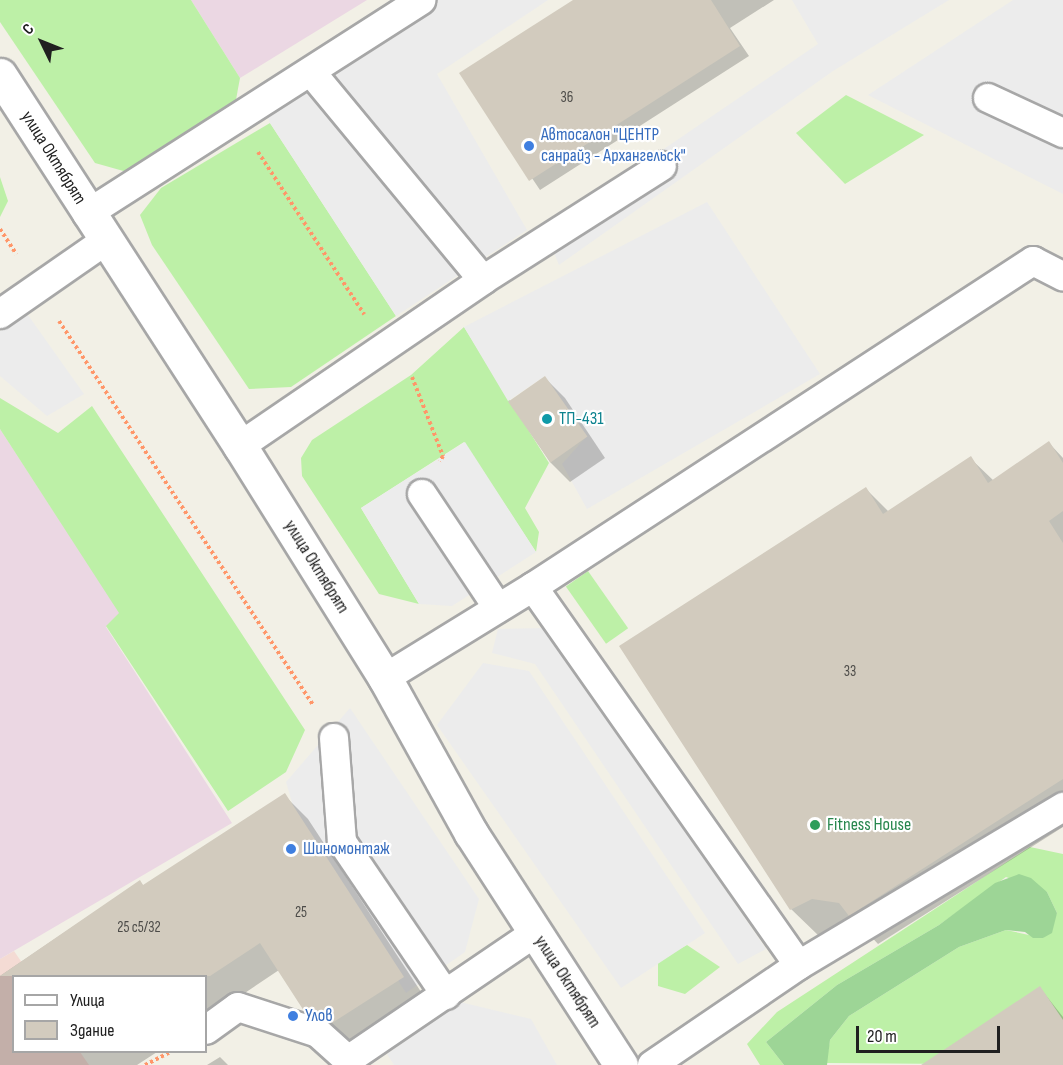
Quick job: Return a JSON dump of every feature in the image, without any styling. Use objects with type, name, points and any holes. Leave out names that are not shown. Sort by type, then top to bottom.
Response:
[{"type":"street","name":"улица Октябрят","points":[[0,75],[87,214],[240,446],[385,678],[471,834],[621,1065]]},
{"type":"lane","points":[[87,214],[421,0]]},
{"type":"lane","points":[[311,72],[483,280]]},
{"type":"lane","points":[[987,98],[1063,133]]},
{"type":"lane","points":[[240,446],[483,280],[662,166]]},
{"type":"lane","points":[[0,314],[105,241]]},
{"type":"lane","points":[[385,678],[533,587],[1033,261],[1063,276]]},
{"type":"lane","points":[[422,494],[498,608]]},
{"type":"lane","points":[[533,587],[800,965]]},
{"type":"lane","points":[[334,738],[342,842],[446,995]]},
{"type":"lane","points":[[652,1065],[800,965],[1063,807]]},
{"type":"lane","points":[[207,1029],[238,1007],[318,1033],[350,1063],[535,933]]},
{"type":"path","points":[[238,118],[386,347],[411,375],[443,456],[422,494]]},
{"type":"path","points":[[0,229],[334,738]]},
{"type":"path","points":[[146,1065],[169,1053]]},
{"type":"shaded area","points":[[191,0],[367,0],[240,78]]},
{"type":"shaded area","points":[[391,0],[548,0],[437,74],[527,230],[396,316],[270,123],[255,87]]},
{"type":"shaded area","points":[[792,0],[949,0],[833,71],[559,265],[545,230],[818,44]]},
{"type":"shaded area","points":[[1013,0],[1063,0],[1063,194],[868,95]]},
{"type":"shaded area","points":[[707,202],[820,374],[587,509],[562,464],[586,437],[545,376],[508,401],[464,327]]},
{"type":"shaded area","points":[[28,315],[84,394],[47,416],[0,376],[0,331]]},
{"type":"shaded area","points":[[0,429],[120,613],[106,627],[232,823],[0,959]]},
{"type":"shaded area","points":[[465,442],[536,552],[452,606],[419,604],[361,508]]},
{"type":"shaded area","points":[[546,628],[766,949],[738,964],[535,664],[492,653],[498,629]]},
{"type":"shaded area","points":[[483,663],[529,671],[705,933],[621,988],[437,725]]},
{"type":"shaded area","points":[[350,708],[479,899],[465,952],[406,993],[298,823],[286,782]]},
{"type":"shaded area","points":[[14,951],[30,975],[12,975],[12,1053],[81,1053],[89,1065],[0,1065],[0,959]]},
{"type":"shaded area","points":[[460,1002],[531,1019],[557,1065],[394,1065],[387,1054]]},
{"type":"green space","points":[[0,0],[191,0],[240,78],[235,105],[127,172],[95,163],[0,22]]},
{"type":"green space","points":[[846,95],[924,135],[845,184],[796,133]]},
{"type":"green space","points":[[270,123],[396,316],[291,387],[249,389],[152,245],[140,215],[161,188]]},
{"type":"green space","points":[[0,177],[8,201],[0,217]]},
{"type":"green space","points":[[464,327],[549,463],[525,508],[539,532],[536,552],[464,442],[361,508],[419,604],[379,594],[302,476],[301,458],[312,440],[411,375]]},
{"type":"green space","points":[[0,398],[58,433],[92,406],[305,730],[286,772],[228,811],[106,626],[119,613],[0,429]]},
{"type":"green space","points":[[588,571],[628,628],[606,644],[566,586]]},
{"type":"green space","points":[[1030,847],[1063,854],[1063,1065],[826,1063],[830,1040],[849,1016],[959,947],[1006,930],[1043,938],[1057,913],[1047,892],[1006,877],[939,925],[837,985],[766,1042],[784,1065],[760,1065],[747,1044],[777,1012]]},
{"type":"green space","points":[[1019,874],[1031,878],[1047,892],[1057,913],[1052,933],[1043,938],[1033,938],[1025,932],[1006,930],[959,947],[849,1016],[830,1040],[827,1065],[784,1065],[766,1042],[837,985],[939,925],[995,883]]},
{"type":"green space","points":[[687,945],[720,967],[685,994],[658,986],[658,960]]},
{"type":"building","points":[[573,0],[711,0],[740,46],[529,181],[459,73]]},
{"type":"building","name":"ТП-431","points":[[545,376],[587,437],[551,462],[508,402]]},
{"type":"building","points":[[1049,441],[1063,463],[1063,511],[1049,521],[1063,543],[1063,779],[849,916],[839,903],[812,899],[790,910],[619,646],[866,487],[883,514],[971,456],[988,483]]},
{"type":"building","points":[[285,793],[404,977],[332,1023],[304,1011],[260,943],[210,976],[0,976],[140,880],[143,885]]},
{"type":"building","points":[[1040,986],[1063,1020],[1063,1065],[921,1065]]},
{"type":"place","name":"Автосалон \"ЦЕНТР санрайз - Архангельск\"","points":[[529,146]]},
{"type":"place","name":"ТП-431","points":[[547,419]]},
{"type":"place","name":"Fitness House","points":[[815,825]]},
{"type":"place","name":"Шиномонтаж","points":[[291,849]]},
{"type":"place","name":"Улов","points":[[293,1016]]}]
